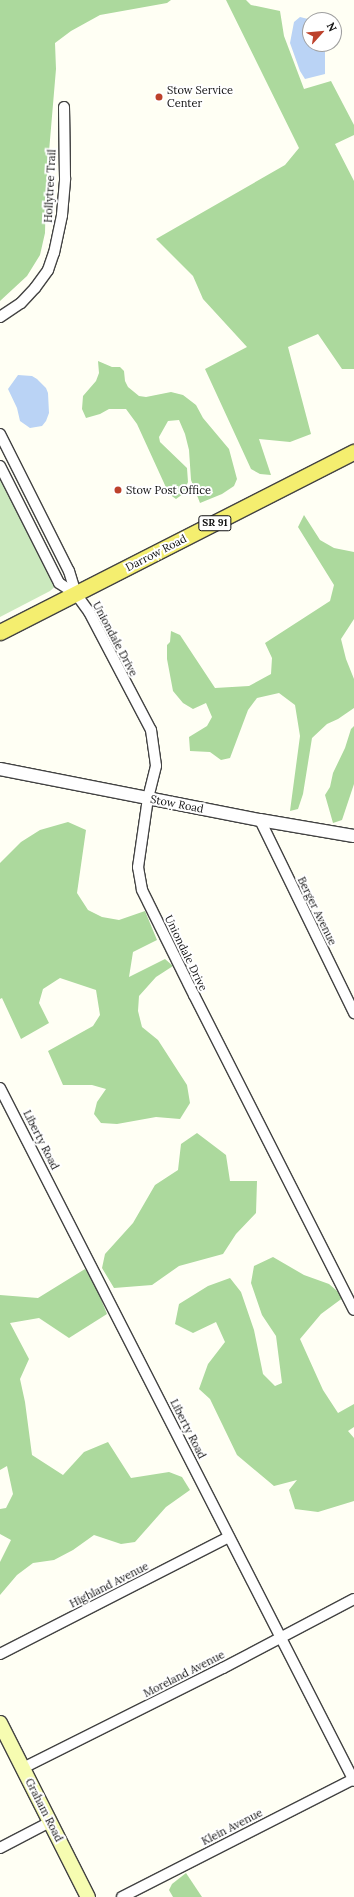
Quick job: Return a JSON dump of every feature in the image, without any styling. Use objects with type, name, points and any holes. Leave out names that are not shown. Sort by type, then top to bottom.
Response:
[{"type":"main road","name":"Darrow Road","points":[[0,632],[354,452]]},
{"type":"main road","name":"Graham Road","points":[[0,1723],[88,1897]]},
{"type":"street","name":"Hollytree Trail","points":[[0,316],[21,303],[35,288],[48,270],[54,253],[62,215],[64,107]]},
{"type":"street","points":[[0,434],[70,571],[76,594]]},
{"type":"street","points":[[0,466],[59,583],[76,594]]},
{"type":"street","name":"Uniondale Drive","points":[[76,594],[89,612],[151,730],[156,766],[148,798],[138,867],[145,897],[354,1310]]},
{"type":"street","name":"Stow Road","points":[[0,769],[260,820],[354,836]]},
{"type":"street","name":"Berger Avenue","points":[[260,820],[354,1013]]},
{"type":"street","name":"Liberty Road","points":[[0,1088],[354,1780]]},
{"type":"street","name":"Highland Avenue","points":[[0,1654],[229,1537]]},
{"type":"street","name":"Moreland Avenue","points":[[23,1768],[223,1668],[354,1599]]},
{"type":"street","name":"Klein Avenue","points":[[122,1897],[354,1780]]},
{"type":"street","points":[[0,1848],[50,1822]]},
{"type":"green space","points":[[0,0],[171,0],[167,3],[100,15],[71,31],[55,43],[56,69],[46,187],[45,233],[40,255],[27,276],[0,301]]},
{"type":"green space","points":[[226,0],[246,0],[251,5],[280,11],[284,36],[304,89],[331,81],[354,125],[354,135],[335,144],[354,181],[354,369],[342,369],[318,334],[288,347],[311,434],[290,442],[259,439],[271,475],[260,474],[251,469],[205,369],[247,347],[203,299],[193,276],[156,239],[285,165],[299,148]]},
{"type":"green space","points":[[98,361],[112,367],[120,367],[124,371],[125,381],[128,387],[139,396],[146,397],[171,392],[183,395],[196,405],[203,418],[229,449],[237,479],[234,486],[222,494],[200,503],[191,480],[189,450],[185,434],[179,420],[168,421],[159,437],[160,442],[187,468],[188,482],[183,494],[176,499],[169,494],[137,424],[126,409],[109,409],[100,414],[86,418],[82,409],[83,396],[96,381],[99,373]]},
{"type":"green space","points":[[0,467],[59,583],[50,591],[0,617]]},
{"type":"green space","points":[[304,515],[320,540],[334,548],[354,552],[354,619],[341,639],[346,659],[354,679],[354,708],[338,719],[327,724],[312,738],[303,794],[298,809],[290,811],[300,736],[295,705],[279,693],[257,698],[248,710],[230,758],[221,760],[210,752],[190,751],[189,737],[207,726],[212,717],[206,703],[193,709],[183,703],[173,691],[167,659],[167,645],[170,642],[171,631],[180,635],[215,688],[249,686],[271,674],[272,658],[265,643],[330,601],[334,585],[298,527]]},
{"type":"green space","points":[[354,726],[354,784],[342,820],[333,823],[325,795],[330,787],[333,773],[345,748],[351,729]]},
{"type":"green space","points":[[68,822],[86,830],[77,893],[88,910],[102,917],[119,920],[145,911],[157,940],[133,952],[129,977],[165,959],[173,966],[156,977],[139,996],[138,1011],[142,1027],[158,1040],[187,1085],[190,1103],[180,1119],[156,1117],[117,1124],[101,1123],[94,1114],[97,1102],[106,1089],[92,1085],[63,1085],[48,1051],[93,1026],[100,1015],[96,990],[60,978],[43,989],[39,1003],[49,1023],[21,1039],[2,998],[0,999],[0,863],[21,842],[40,830]]},
{"type":"green space","points":[[197,1133],[226,1155],[230,1181],[257,1181],[256,1213],[236,1234],[223,1254],[179,1266],[152,1285],[114,1288],[102,1268],[105,1254],[133,1223],[155,1185],[178,1170],[181,1144]]},
{"type":"green space","points":[[273,1257],[304,1275],[329,1284],[344,1297],[321,1314],[300,1339],[323,1390],[338,1413],[354,1404],[354,1427],[348,1431],[354,1438],[354,1501],[318,1512],[295,1509],[289,1490],[297,1480],[274,1486],[237,1455],[210,1399],[199,1389],[208,1364],[225,1342],[216,1322],[193,1333],[175,1324],[179,1304],[208,1286],[230,1278],[241,1292],[254,1330],[263,1374],[275,1386],[282,1383],[276,1336],[262,1315],[251,1283],[254,1266]]},
{"type":"green space","points":[[85,1269],[93,1279],[107,1314],[69,1338],[39,1318],[10,1323],[29,1359],[20,1379],[25,1402],[32,1455],[63,1475],[84,1452],[108,1442],[131,1478],[169,1472],[182,1477],[190,1490],[166,1507],[135,1542],[121,1544],[94,1535],[73,1550],[54,1560],[33,1563],[17,1575],[0,1595],[0,1562],[11,1540],[0,1534],[0,1509],[6,1508],[13,1494],[7,1466],[0,1470],[0,1295],[38,1298]]},
{"type":"green space","points":[[186,1873],[202,1897],[173,1897],[169,1890],[172,1884]]},
{"type":"water","points":[[300,17],[302,18],[302,52],[325,52],[325,74],[305,79],[300,71],[290,43],[294,22]]},
{"type":"water","points":[[18,375],[32,376],[46,388],[48,393],[49,413],[42,426],[30,428],[20,421],[17,408],[8,389]]},
{"type":"place","name":"Stow Service Center","points":[[159,97]]},
{"type":"place","name":"Stow Post Office","points":[[118,490]]}]
